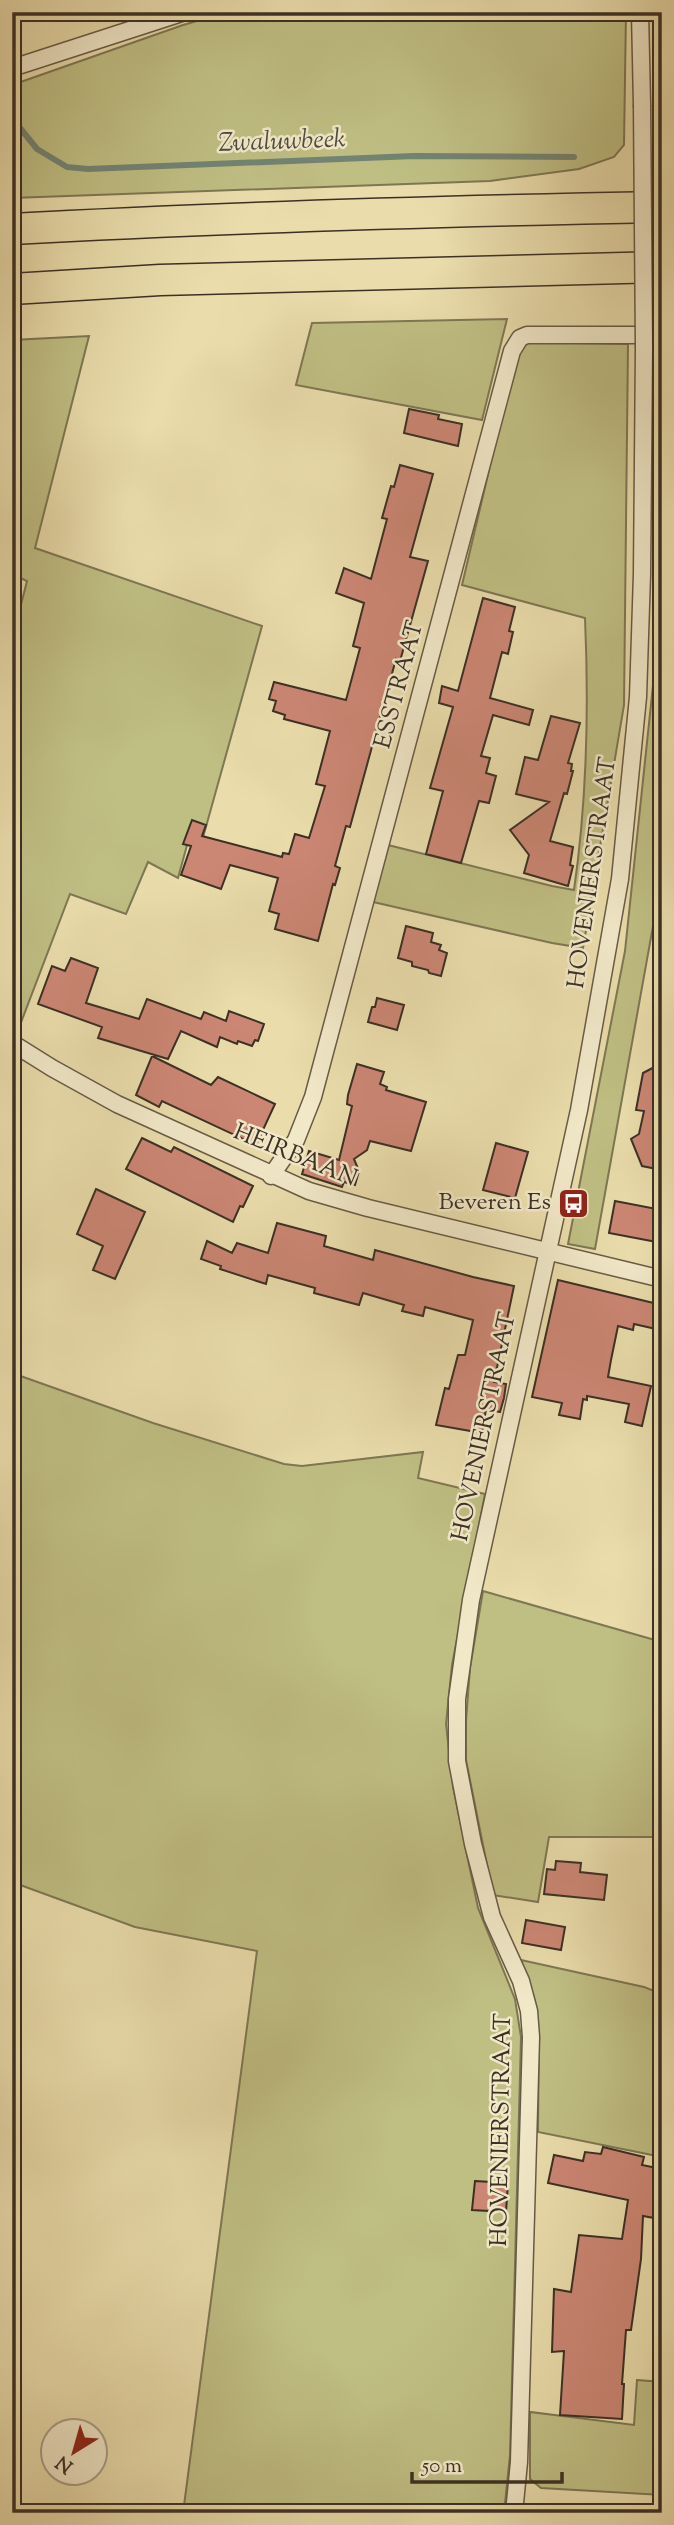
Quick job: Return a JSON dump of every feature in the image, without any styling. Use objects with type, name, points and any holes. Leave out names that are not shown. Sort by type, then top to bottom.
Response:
[{"type":"highway","points":[[12,229],[387,212],[662,206]]},
{"type":"highway","points":[[12,289],[160,280],[662,267]]},
{"type":"street","points":[[12,68],[185,12]]},
{"type":"street","name":"HOVENIERSTRAAT","points":[[514,2513],[519,2462],[531,2037],[529,2011],[521,1982],[492,1917],[473,1844],[457,1761],[457,1699],[471,1600],[579,1110],[621,866],[638,696],[642,574],[640,12]]},
{"type":"street","name":"ESSTRAAT","points":[[271,1176],[296,1140],[313,1097],[512,351],[520,338],[527,335],[662,335]]},
{"type":"street","name":"HEIRBAAN","points":[[12,1043],[52,1069],[117,1104],[309,1191],[368,1208],[662,1279]]},
{"type":"shaded area","points":[[228,12],[626,12],[624,145],[614,157],[579,169],[490,181],[12,198],[12,85]]},
{"type":"shaded area","points":[[507,319],[482,420],[296,385],[312,323]]},
{"type":"shaded area","points":[[89,336],[35,548],[262,626],[202,841],[189,838],[178,878],[148,862],[126,914],[70,894],[17,1033],[12,1031],[12,640],[27,581],[12,574],[12,340]]},
{"type":"shaded area","points":[[522,342],[628,344],[624,705],[583,948],[373,902],[388,845],[574,890],[586,754],[585,618],[462,585],[518,347]]},
{"type":"shaded area","points":[[662,600],[662,915],[655,915],[595,1249],[568,1244],[625,951]]},
{"type":"shaded area","points":[[12,1373],[153,1423],[284,1464],[302,1466],[423,1452],[418,1478],[485,1494],[452,1665],[446,1724],[453,1787],[478,1908],[515,1999],[521,2037],[510,2455],[504,2513],[183,2513],[257,1951],[135,1927],[12,1882]]},
{"type":"shaded area","points":[[483,1591],[662,1642],[660,1837],[549,1837],[538,1902],[493,1895],[466,1760],[470,1668]]},
{"type":"shaded area","points":[[521,1960],[644,1987],[662,1994],[662,2157],[538,2132],[539,2033],[534,1998]]},
{"type":"shaded area","points":[[637,2380],[662,2382],[662,2495],[541,2488],[530,2479],[530,2412],[634,2425]]},
{"type":"building","points":[[409,409],[439,415],[438,419],[462,424],[458,446],[404,433]]},
{"type":"building","points":[[400,465],[433,474],[410,557],[428,561],[400,661],[396,659],[350,827],[346,826],[335,866],[340,868],[318,941],[275,929],[279,914],[269,911],[278,878],[230,865],[221,889],[181,875],[191,846],[183,844],[192,820],[206,825],[202,836],[282,857],[283,853],[289,854],[295,834],[309,838],[325,786],[316,784],[330,731],[284,719],[285,715],[273,711],[276,701],[269,699],[274,682],[346,700],[360,648],[353,646],[364,603],[336,593],[344,568],[371,579],[387,519],[382,518]]},
{"type":"building","points":[[483,598],[515,607],[509,631],[513,632],[508,654],[502,652],[490,698],[533,710],[529,725],[493,715],[481,756],[490,758],[486,773],[496,776],[489,803],[479,801],[461,863],[426,854],[443,791],[430,788],[453,707],[439,703],[442,686],[458,691]]},
{"type":"building","points":[[551,716],[580,723],[568,763],[572,764],[573,771],[550,841],[573,847],[570,865],[573,866],[568,886],[524,873],[529,855],[510,830],[549,802],[516,794],[525,757],[538,760]]},
{"type":"building","points":[[406,926],[433,933],[431,942],[441,945],[439,950],[447,953],[441,976],[398,958]]},
{"type":"building","points":[[71,958],[98,968],[86,1003],[139,1019],[147,999],[201,1019],[204,1012],[226,1021],[229,1011],[264,1024],[258,1041],[255,1040],[252,1046],[238,1041],[237,1044],[220,1037],[217,1047],[181,1031],[168,1059],[98,1038],[102,1027],[38,1004],[52,966],[65,971]]},
{"type":"building","points":[[377,998],[404,1005],[397,1030],[368,1022]]},
{"type":"building","points":[[152,1056],[211,1085],[218,1077],[275,1104],[256,1145],[162,1101],[159,1107],[136,1095]]},
{"type":"building","points":[[662,1063],[662,1170],[642,1166],[631,1139],[639,1134],[644,1111],[636,1110],[643,1073]]},
{"type":"building","points":[[357,1064],[384,1072],[380,1084],[387,1087],[386,1090],[426,1102],[411,1151],[370,1141],[367,1150],[354,1159],[359,1171],[355,1185],[344,1182],[342,1187],[302,1174],[309,1151],[339,1160],[352,1106],[347,1104],[348,1095]]},
{"type":"building","points":[[142,1138],[171,1152],[174,1147],[253,1186],[233,1222],[126,1169]]},
{"type":"building","points":[[496,1143],[528,1152],[515,1198],[483,1190]]},
{"type":"building","points":[[96,1189],[145,1212],[115,1279],[93,1270],[103,1246],[77,1234]]},
{"type":"building","points":[[615,1201],[662,1210],[662,1243],[609,1233]]},
{"type":"building","points":[[277,1223],[326,1236],[324,1246],[373,1260],[375,1250],[514,1286],[494,1382],[506,1384],[504,1398],[500,1412],[486,1409],[482,1433],[436,1425],[445,1388],[449,1389],[458,1355],[465,1355],[473,1320],[425,1307],[423,1316],[402,1311],[404,1305],[363,1293],[359,1305],[314,1293],[315,1288],[268,1275],[266,1284],[220,1269],[221,1266],[201,1259],[207,1241],[232,1253],[237,1243],[268,1253]]},
{"type":"building","points":[[558,1280],[662,1305],[656,1329],[634,1324],[633,1330],[618,1326],[608,1377],[651,1386],[642,1426],[625,1422],[629,1404],[587,1396],[587,1400],[583,1399],[580,1419],[559,1415],[562,1403],[532,1397]]},
{"type":"building","points":[[556,1861],[581,1863],[580,1872],[607,1875],[604,1900],[544,1894],[547,1869],[555,1870]]},
{"type":"building","points":[[526,1920],[565,1927],[561,1950],[522,1943]]},
{"type":"building","points":[[603,2147],[644,2157],[642,2165],[662,2169],[654,2218],[643,2216],[641,2259],[631,2330],[626,2330],[622,2419],[560,2415],[564,2351],[552,2352],[554,2289],[571,2292],[579,2235],[622,2239],[628,2200],[548,2183],[554,2155],[583,2161],[585,2152],[601,2154]]},
{"type":"building","points":[[475,2181],[508,2183],[506,2212],[472,2210]]},
{"type":"waterway","name":"Zwaluwbeek","points":[[12,118],[37,149],[67,167],[88,169],[414,156],[574,157]]},
{"type":"place","name":"Beveren Es","points":[[574,1203]]}]
